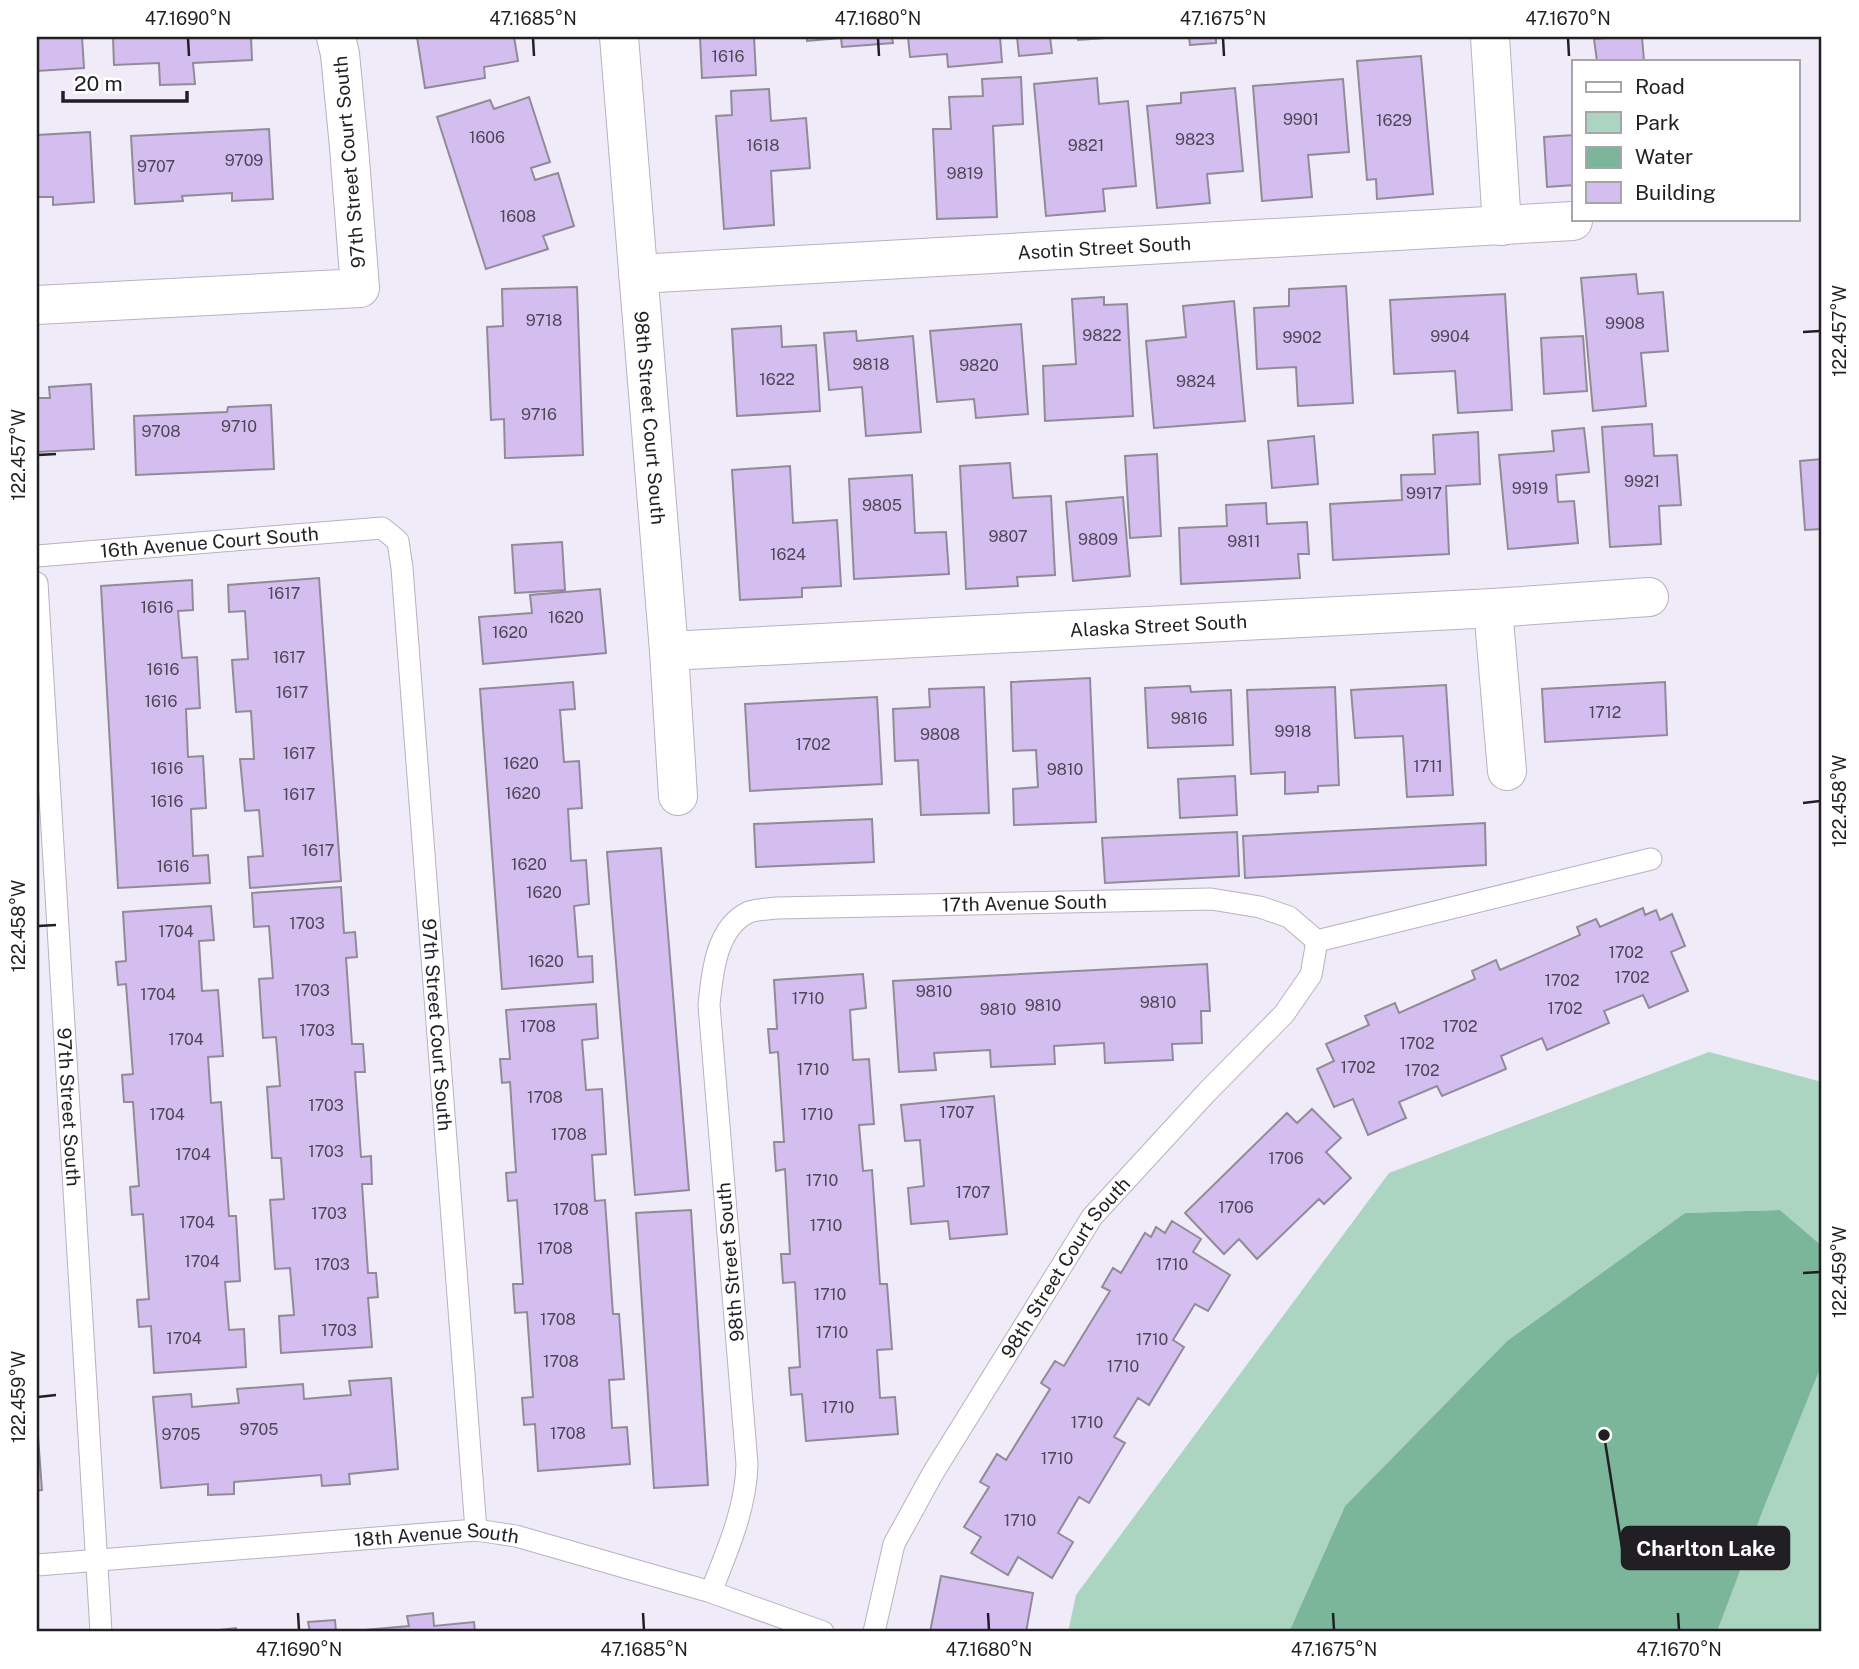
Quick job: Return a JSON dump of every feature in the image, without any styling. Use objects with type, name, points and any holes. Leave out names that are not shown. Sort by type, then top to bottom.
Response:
[{"type":"street","name":"97th Street Court South","points":[[37,304],[360,288],[349,147],[336,37]]},
{"type":"street","name":"98th Street Court South","points":[[620,37],[678,796]]},
{"type":"street","points":[[1490,37],[1502,226]]},
{"type":"street","name":"Asotin Street South","points":[[638,274],[1573,221]]},
{"type":"street","name":"Alaska Street South","points":[[669,651],[1493,608],[1649,597]]},
{"type":"street","points":[[1493,608],[1507,771]]},
{"type":"lane","name":"16th Avenue Court South","points":[[37,556],[382,528]]},
{"type":"lane","name":"97th Street Court South","points":[[382,528],[398,541],[402,568],[477,1530]]},
{"type":"lane","name":"97th Street South","points":[[37,583],[101,1632]]},
{"type":"lane","points":[[1317,941],[1651,859]]},
{"type":"lane","name":"17th Avenue South","points":[[729,929],[749,912],[777,908],[1211,899],[1260,906],[1289,917],[1317,941]]},
{"type":"lane","name":"98th Street South","points":[[711,1592],[747,1487],[709,1005],[718,951],[729,929]]},
{"type":"lane","name":"98th Street Court South","points":[[874,1632],[894,1544],[933,1474],[1092,1217],[1207,1092],[1284,1014],[1311,975],[1317,941]]},
{"type":"lane","name":"18th Avenue South","points":[[37,1565],[477,1530],[516,1536],[711,1592],[823,1632]]},
{"type":"green space","points":[[1709,1052],[1822,1082],[1822,1246],[1780,1210],[1685,1213],[1507,1341],[1345,1506],[1289,1632],[1068,1632],[1076,1595],[1389,1173]]},
{"type":"green space","points":[[1822,1364],[1822,1632],[1717,1632],[1763,1510]]},
{"type":"water","points":[[1780,1210],[1822,1246],[1822,1364],[1717,1632],[1289,1632],[1345,1506],[1507,1341],[1685,1213]]},
{"type":"building","points":[[37,37],[82,37],[84,68],[37,71]]},
{"type":"building","points":[[113,37],[251,37],[252,60],[193,63],[195,84],[160,85],[159,63],[114,65]]},
{"type":"building","points":[[417,37],[514,37],[518,61],[484,67],[485,78],[425,88]]},
{"type":"building","points":[[700,37],[754,37],[756,75],[702,78]]},
{"type":"building","points":[[807,37],[892,37],[893,43],[842,47],[841,38],[807,41]]},
{"type":"building","points":[[908,37],[1000,37],[1002,62],[948,67],[947,54],[910,57]]},
{"type":"building","points":[[1017,37],[1050,37],[1052,53],[1019,56]]},
{"type":"building","points":[[1077,37],[1105,37],[1105,38],[1078,40]]},
{"type":"building","points":[[1189,37],[1216,37],[1216,43],[1190,45]]},
{"type":"building","points":[[1642,37],[1644,60],[1597,60],[1594,39]]},
{"type":"building","points":[[1421,56],[1433,194],[1377,199],[1376,179],[1367,180],[1357,61]]},
{"type":"building","points":[[1021,77],[1023,124],[993,126],[997,217],[937,219],[933,129],[951,129],[949,97],[983,96],[982,79]]},
{"type":"building","points":[[1097,78],[1099,104],[1128,101],[1136,186],[1103,189],[1105,211],[1046,216],[1034,84]]},
{"type":"building","points":[[1343,79],[1349,152],[1308,155],[1312,197],[1262,201],[1253,86]]},
{"type":"building","points":[[1235,88],[1243,171],[1207,174],[1210,203],[1157,208],[1147,106],[1181,103],[1181,93]]},
{"type":"building","points":[[769,89],[771,121],[806,118],[810,168],[771,171],[774,225],[724,229],[716,116],[732,115],[731,91]]},
{"type":"building","points":[[529,97],[550,162],[531,168],[535,180],[558,173],[574,226],[543,236],[548,249],[486,269],[437,117],[490,100],[494,109]]},
{"type":"building","points":[[269,129],[273,199],[232,201],[232,193],[182,196],[183,201],[135,204],[131,136]]},
{"type":"building","points":[[90,132],[94,202],[53,205],[53,197],[37,197],[37,135]]},
{"type":"building","points":[[1572,135],[1572,185],[1547,187],[1544,137]]},
{"type":"building","points":[[1636,274],[1638,294],[1663,292],[1668,351],[1641,353],[1646,406],[1593,411],[1581,278]]},
{"type":"building","points":[[1346,286],[1353,403],[1298,406],[1296,367],[1257,369],[1254,308],[1289,306],[1289,289]]},
{"type":"building","points":[[577,287],[583,455],[505,458],[504,419],[491,420],[487,327],[503,326],[502,289]]},
{"type":"building","points":[[1505,294],[1512,410],[1458,413],[1455,371],[1394,374],[1390,300]]},
{"type":"building","points":[[1104,297],[1104,305],[1127,304],[1133,416],[1045,421],[1043,366],[1076,364],[1072,299]]},
{"type":"building","points":[[1234,301],[1245,421],[1154,428],[1146,341],[1186,337],[1183,306]]},
{"type":"building","points":[[1021,324],[1028,414],[976,418],[974,399],[937,402],[930,331]]},
{"type":"building","points":[[781,326],[782,347],[816,345],[820,411],[737,416],[732,329]]},
{"type":"building","points":[[856,331],[857,341],[913,336],[921,432],[866,436],[862,387],[829,390],[824,333]]},
{"type":"building","points":[[1583,336],[1587,391],[1544,394],[1541,338]]},
{"type":"building","points":[[91,384],[94,449],[37,452],[37,398],[50,398],[49,387]]},
{"type":"building","points":[[271,405],[274,469],[136,475],[134,416],[227,412],[228,407]]},
{"type":"building","points":[[1652,424],[1654,456],[1677,455],[1681,505],[1659,506],[1661,544],[1610,547],[1602,427]]},
{"type":"building","points":[[1584,428],[1589,472],[1556,475],[1558,502],[1574,501],[1578,543],[1508,549],[1499,455],[1554,451],[1552,431]]},
{"type":"building","points":[[1478,432],[1480,484],[1446,486],[1449,554],[1333,560],[1330,504],[1402,500],[1401,475],[1435,474],[1433,435]]},
{"type":"building","points":[[1314,436],[1318,484],[1272,488],[1268,441]]},
{"type":"building","points":[[1157,454],[1161,536],[1130,538],[1125,456]]},
{"type":"building","points":[[1822,459],[1822,529],[1805,530],[1800,461]]},
{"type":"building","points":[[1010,463],[1013,498],[1051,496],[1055,575],[1017,577],[1018,586],[966,589],[960,466]]},
{"type":"building","points":[[790,466],[793,523],[837,520],[841,586],[802,588],[802,597],[740,600],[732,470]]},
{"type":"building","points":[[912,475],[915,533],[946,532],[949,574],[854,579],[849,479]]},
{"type":"building","points":[[1123,497],[1130,576],[1073,581],[1066,502]]},
{"type":"building","points":[[1266,503],[1267,524],[1307,522],[1309,554],[1298,554],[1300,578],[1181,584],[1179,528],[1227,526],[1226,505]]},
{"type":"building","points":[[562,542],[565,590],[515,593],[512,545]]},
{"type":"building","points":[[319,578],[341,881],[250,888],[248,857],[263,856],[259,810],[245,811],[240,759],[254,759],[251,711],[236,712],[232,660],[248,659],[245,611],[229,612],[228,585]]},
{"type":"building","points":[[192,580],[193,610],[178,611],[182,658],[197,657],[200,708],[186,709],[188,757],[203,756],[206,808],[191,809],[193,856],[208,855],[210,883],[118,888],[101,586]]},
{"type":"building","points":[[600,589],[606,653],[483,664],[479,617],[532,613],[530,595]]},
{"type":"building","points":[[1090,678],[1096,822],[1014,825],[1013,789],[1038,787],[1036,750],[1013,751],[1011,682]]},
{"type":"building","points":[[573,682],[575,709],[560,710],[564,762],[579,761],[582,808],[568,809],[571,861],[586,860],[589,904],[574,906],[578,957],[592,956],[593,982],[502,989],[480,689]]},
{"type":"building","points":[[1665,682],[1667,735],[1545,742],[1542,689]]},
{"type":"building","points":[[1446,685],[1453,795],[1407,797],[1403,736],[1355,738],[1351,690]]},
{"type":"building","points":[[1190,686],[1191,692],[1231,690],[1233,745],[1148,748],[1145,688]]},
{"type":"building","points":[[984,687],[989,813],[921,815],[918,760],[895,761],[893,709],[930,707],[929,689]]},
{"type":"building","points":[[1335,687],[1339,785],[1318,786],[1318,792],[1285,794],[1285,772],[1251,774],[1247,690]]},
{"type":"building","points":[[877,697],[882,784],[750,791],[745,704]]},
{"type":"building","points":[[1235,776],[1237,815],[1180,818],[1178,779]]},
{"type":"building","points":[[872,819],[874,862],[756,867],[754,824]]},
{"type":"building","points":[[1485,823],[1486,865],[1245,878],[1243,836]]},
{"type":"building","points":[[1237,832],[1239,876],[1105,883],[1102,838]]},
{"type":"building","points":[[661,848],[689,1190],[635,1195],[607,852]]},
{"type":"building","points":[[341,887],[344,933],[355,932],[357,957],[346,958],[352,1044],[363,1044],[365,1072],[355,1072],[361,1157],[371,1156],[372,1184],[362,1184],[368,1273],[376,1273],[378,1297],[368,1298],[372,1347],[281,1353],[279,1316],[294,1315],[290,1268],[275,1269],[270,1200],[284,1199],[281,1158],[272,1158],[267,1087],[280,1086],[276,1037],[263,1038],[259,979],[273,978],[269,926],[254,927],[252,893]]},
{"type":"building","points":[[211,906],[214,940],[199,941],[202,991],[218,990],[223,1056],[208,1057],[211,1103],[221,1102],[229,1216],[236,1216],[240,1281],[225,1282],[229,1330],[244,1329],[246,1367],[154,1373],[151,1326],[139,1327],[137,1300],[149,1299],[143,1214],[132,1215],[130,1187],[139,1186],[133,1102],[124,1102],[122,1075],[133,1074],[126,984],[118,985],[116,962],[126,961],[123,912]]},
{"type":"building","points":[[1643,908],[1645,915],[1656,910],[1660,920],[1672,914],[1685,946],[1671,952],[1688,991],[1649,1008],[1643,995],[1604,1011],[1609,1023],[1547,1050],[1542,1038],[1501,1056],[1506,1069],[1442,1096],[1437,1086],[1399,1102],[1406,1118],[1368,1135],[1353,1099],[1334,1107],[1317,1069],[1334,1061],[1326,1044],[1369,1025],[1365,1016],[1395,1003],[1399,1013],[1475,979],[1472,971],[1496,960],[1500,970],[1580,935],[1577,927],[1596,919],[1600,927]]},
{"type":"building","points":[[1207,964],[1210,1011],[1201,1011],[1202,1043],[1172,1044],[1173,1060],[1105,1063],[1104,1043],[1054,1046],[1055,1064],[991,1067],[990,1050],[934,1053],[936,1070],[899,1072],[893,981]]},
{"type":"building","points":[[863,974],[866,1008],[850,1010],[853,1060],[869,1059],[874,1124],[859,1125],[863,1171],[872,1170],[880,1284],[887,1284],[892,1349],[877,1350],[880,1398],[895,1397],[898,1434],[806,1441],[802,1394],[791,1395],[789,1368],[800,1367],[795,1282],[783,1283],[781,1254],[790,1254],[785,1169],[776,1171],[774,1142],[784,1142],[778,1052],[770,1053],[768,1029],[777,1029],[774,980]]},
{"type":"building","points":[[596,1004],[598,1038],[582,1040],[586,1090],[602,1089],[606,1154],[592,1155],[595,1201],[605,1200],[613,1314],[619,1314],[624,1379],[609,1380],[612,1428],[627,1427],[630,1464],[538,1471],[535,1424],[524,1425],[522,1398],[533,1397],[527,1312],[515,1313],[513,1284],[523,1284],[517,1200],[508,1201],[506,1173],[516,1172],[510,1082],[502,1083],[500,1059],[510,1059],[506,1010]]},
{"type":"building","points":[[994,1096],[1007,1234],[950,1239],[948,1221],[911,1224],[908,1188],[924,1186],[920,1140],[905,1141],[901,1105]]},
{"type":"building","points":[[1312,1109],[1341,1138],[1326,1152],[1351,1178],[1324,1204],[1319,1199],[1257,1259],[1239,1239],[1224,1254],[1185,1213],[1287,1113],[1297,1123]]},
{"type":"building","points":[[691,1210],[708,1485],[654,1488],[636,1213]]},
{"type":"building","points":[[1172,1221],[1201,1239],[1193,1252],[1230,1275],[1208,1311],[1195,1304],[1173,1340],[1184,1347],[1149,1405],[1138,1398],[1114,1437],[1125,1443],[1089,1503],[1079,1497],[1058,1533],[1073,1542],[1052,1578],[1018,1557],[1008,1575],[971,1553],[981,1537],[964,1527],[989,1487],[980,1482],[997,1454],[1006,1460],[1050,1389],[1041,1383],[1055,1361],[1064,1366],[1110,1291],[1102,1287],[1113,1268],[1121,1273],[1145,1233],[1151,1237],[1156,1227],[1165,1233]]},
{"type":"building","points":[[391,1378],[398,1469],[349,1474],[350,1484],[322,1486],[321,1475],[234,1482],[234,1494],[208,1495],[208,1484],[161,1488],[153,1397],[191,1394],[192,1407],[239,1403],[237,1389],[303,1384],[304,1399],[351,1395],[349,1381]]},
{"type":"building","points":[[37,1423],[42,1490],[37,1491]]},
{"type":"building","points":[[941,1576],[1033,1593],[1026,1632],[930,1632]]},
{"type":"building","points":[[433,1613],[434,1626],[474,1622],[475,1632],[342,1632],[409,1626],[407,1616]]},
{"type":"building","points":[[335,1620],[336,1632],[310,1632],[308,1622]]},
{"type":"building","points":[[236,1628],[237,1632],[210,1631]]},
{"type":"place","name":"Charlton Lake","points":[[1604,1435]]}]
